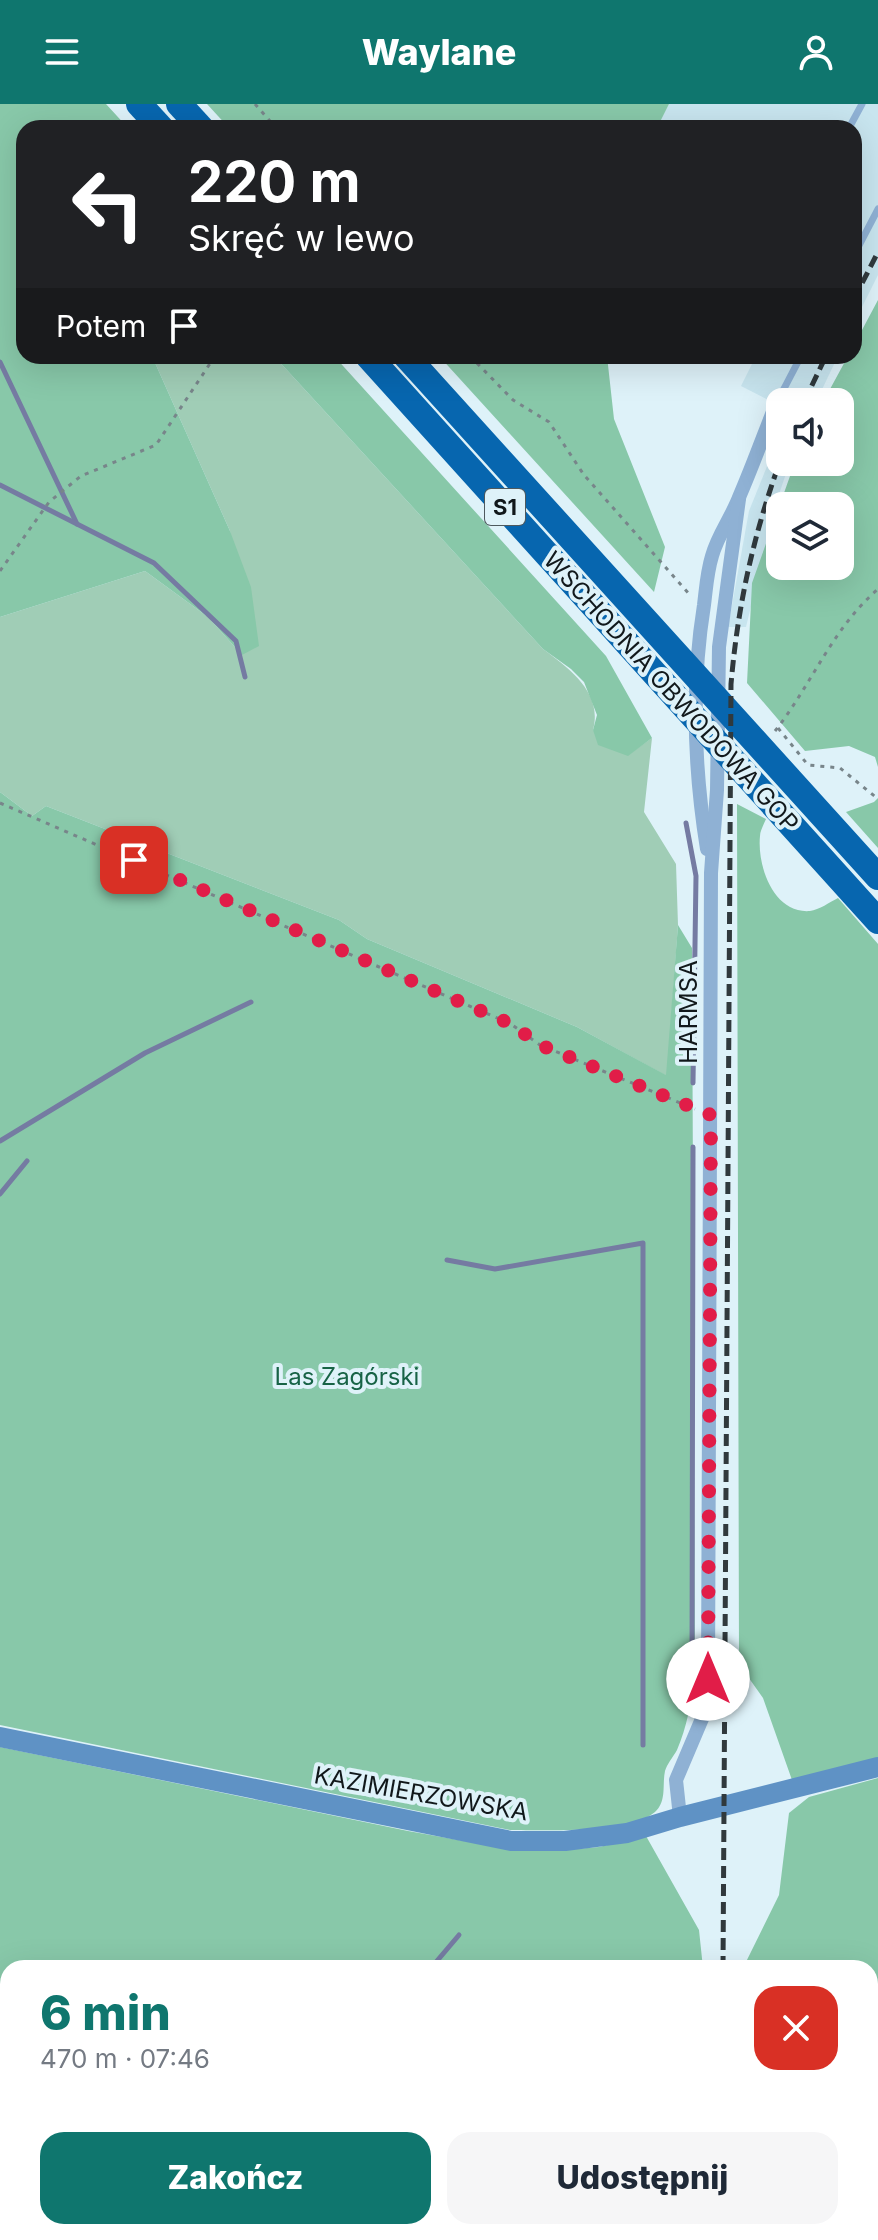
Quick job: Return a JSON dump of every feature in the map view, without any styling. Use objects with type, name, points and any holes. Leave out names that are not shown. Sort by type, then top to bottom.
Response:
[{"type":"highway","points":[[139,104],[154,120]]},
{"type":"highway","points":[[179,104],[194,120]]},
{"type":"highway","name":"WSCHODNIA OBWODOWA GOP","points":[[375,364],[878,921]]},
{"type":"highway","name":"WSCHODNIA OBWODOWA GOP","points":[[413,364],[878,877]]},
{"type":"street","name":"HARMSA","points":[[711,873],[697,780],[697,653],[711,559],[766,430]]},
{"type":"street","name":"HARMSA","points":[[680,1817],[676,1780],[704,1714],[708,1679],[711,873],[717,790],[719,647],[739,499]]},
{"type":"street","name":"KAZIMIERZOWSKA","points":[[0,1737],[511,1841],[565,1841],[614,1835],[878,1767]]},
{"type":"lane","points":[[862,240],[878,209]]},
{"type":"lane","points":[[784,388],[797,364]]},
{"type":"path","points":[[255,104],[269,120]]},
{"type":"path","points":[[0,571],[49,502],[81,476],[156,445],[210,364]]},
{"type":"path","points":[[478,364],[513,400],[549,422],[584,475],[703,610]]},
{"type":"path","points":[[878,589],[860,605],[832,641],[778,728],[808,765],[840,768],[878,799]]},
{"type":"path","points":[[0,803],[511,1024],[540,1045],[711,1115]]},
{"type":"shaded area","points":[[669,104],[878,104],[878,275],[862,307],[862,120],[661,120]]},
{"type":"shaded area","points":[[752,364],[834,364],[823,388],[766,388],[766,399],[741,386]]},
{"type":"shaded area","points":[[766,469],[766,476],[785,476],[780,492],[766,492],[766,544],[746,627],[728,627],[749,511]]},
{"type":"green space","points":[[0,104],[106,104],[121,120],[16,120],[16,364],[156,364],[230,531],[251,587],[259,646],[242,655],[208,617],[145,571],[0,617]]},
{"type":"green space","points":[[207,104],[669,104],[661,120],[222,120]]},
{"type":"green space","points":[[878,300],[878,767],[875,757],[849,746],[805,751],[747,683],[752,583],[766,544],[766,580],[854,580],[854,492],[784,492],[790,476],[854,476],[854,388],[831,388],[844,364],[862,364],[862,330]]},
{"type":"green space","points":[[156,364],[281,364],[543,649],[582,683],[593,705],[593,730],[628,755],[652,738],[644,812],[676,864],[678,925],[667,1076],[577,1027],[367,939],[339,920],[46,806],[32,816],[0,792],[0,617],[145,571],[208,617],[242,655],[230,531]]},
{"type":"green space","points":[[281,364],[341,364],[606,656],[652,738],[628,756],[598,745],[593,730],[597,715],[584,682],[543,649]]},
{"type":"green space","points":[[446,364],[608,364],[614,419],[665,547],[654,592]]},
{"type":"green space","name":"Las Zagórski","points":[[0,792],[32,816],[46,806],[339,920],[367,939],[577,1027],[666,1075],[678,925],[692,948],[695,1678],[683,1732],[666,1768],[663,1798],[655,1812],[643,1819],[607,1827],[510,1830],[0,1725]]},
{"type":"green space","points":[[878,798],[878,848],[846,812]]},
{"type":"green space","points":[[737,804],[766,819],[760,834],[761,860],[770,886],[786,905],[810,911],[838,898],[878,944],[878,1758],[792,1780],[763,1698],[739,1664]]},
{"type":"green space","points":[[0,1747],[509,1849],[551,1851],[599,1847],[646,1836],[699,1930],[702,1960],[0,1960]]},
{"type":"green space","points":[[878,1778],[878,1960],[747,1960],[779,1895],[789,1813],[809,1797]]},
{"type":"waterway","points":[[0,362],[77,524]]},
{"type":"waterway","points":[[0,485],[154,563],[236,641],[245,677]]},
{"type":"waterway","points":[[686,823],[696,876],[693,1083]]},
{"type":"waterway","points":[[0,1141],[145,1053],[251,1002]]},
{"type":"waterway","points":[[692,1673],[693,1147]]},
{"type":"waterway","points":[[0,1194],[27,1161]]},
{"type":"waterway","points":[[447,1260],[495,1269],[643,1243],[643,1745]]},
{"type":"waterway","points":[[438,1960],[459,1935]]},
{"type":"railway","points":[[862,283],[878,252]]},
{"type":"railway","points":[[811,388],[822,364]]},
{"type":"railway","points":[[723,1960],[731,684],[748,571],[775,476]]},
{"type":"route","points":[[134,860],[511,1024],[540,1045],[711,1115],[708,1679]]}]
